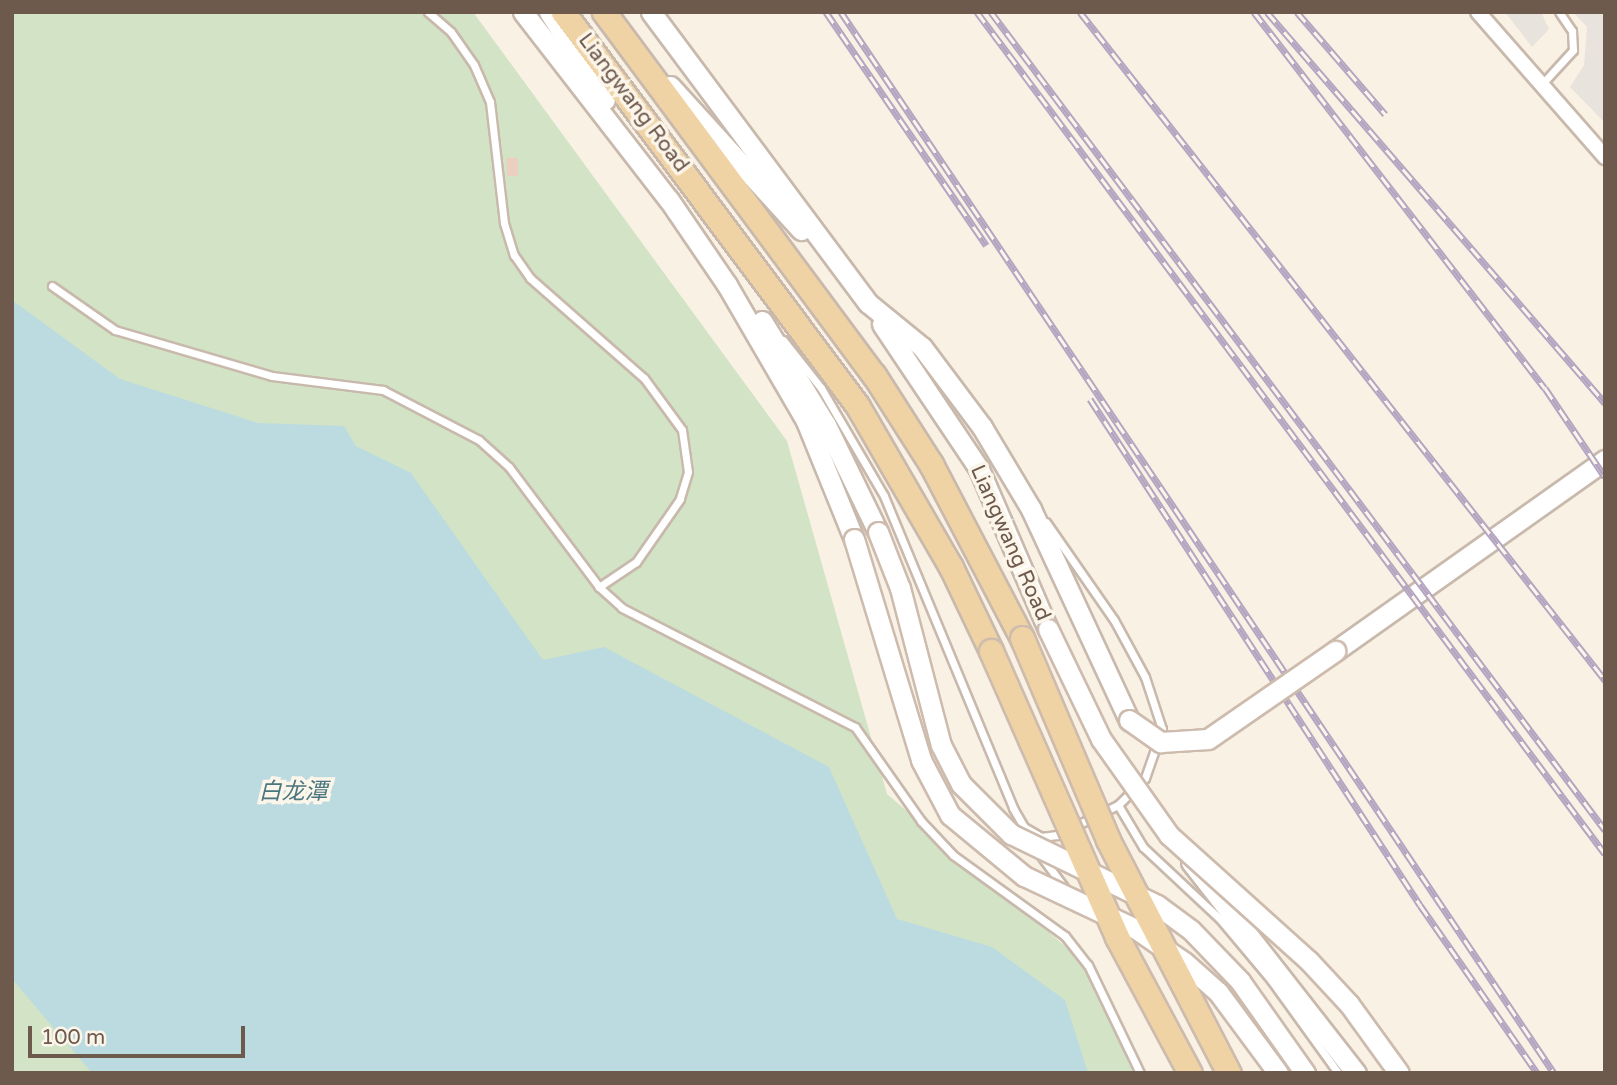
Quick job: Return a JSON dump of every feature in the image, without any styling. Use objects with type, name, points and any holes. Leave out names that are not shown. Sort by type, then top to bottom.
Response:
[{"type":"main road","name":"Liangwang Road","points":[[564,12],[857,405],[951,567],[991,651],[1117,937],[1190,1073]]},
{"type":"main road","name":"Liangwang Road","points":[[606,15],[874,375],[982,555],[1022,638],[1108,841],[1229,1073]]},
{"type":"street","points":[[523,12],[758,315],[827,425],[878,531],[900,588],[942,745],[961,783],[1011,834],[1157,905],[1191,930],[1240,981],[1305,1073]]},
{"type":"street","points":[[550,12],[806,421],[854,539],[921,760],[950,815],[1024,876],[1136,929],[1184,962],[1218,992],[1278,1073]]},
{"type":"street","points":[[651,12],[867,303],[922,346],[982,427],[1018,487],[1129,720],[1161,742],[1209,738],[1605,460]]},
{"type":"street","points":[[1478,12],[1605,157]]},
{"type":"street","name":"Liangwang Road","points":[[606,15],[867,303],[979,469],[1048,629],[1101,739],[1169,835],[1309,961],[1349,1004],[1399,1073]]},
{"type":"street","points":[[1169,835],[1356,1073]]},
{"type":"lane","points":[[428,12],[451,32],[474,65],[490,102],[504,223],[514,255],[530,278],[644,378],[682,430],[688,472],[680,499],[636,562],[599,587]]},
{"type":"lane","points":[[1542,83],[1573,50],[1572,31],[1559,12]]},
{"type":"lane","points":[[52,286],[115,330],[272,376],[383,390],[432,411],[479,440],[509,467],[599,587],[622,608],[855,727],[921,821],[953,855],[1065,936],[1088,965],[1140,1073]]},
{"type":"lane","points":[[758,315],[821,388],[884,496],[1024,827],[1059,883],[1118,919],[1199,1073]]},
{"type":"lane","points":[[1018,487],[1086,576],[1158,707],[1162,729],[1155,758],[1144,778],[1118,805],[1057,835],[1041,837],[1024,827]]},
{"type":"lane","points":[[1118,805],[1143,847],[1220,919],[1271,980],[1338,1073]]},
{"type":"shaded area","points":[[1505,12],[1541,12],[1549,29],[1532,47]]},
{"type":"shaded area","points":[[1573,12],[1605,12],[1605,123],[1570,87],[1584,65],[1587,27]]},
{"type":"green space","points":[[12,12],[473,12],[787,441],[887,794],[1086,964],[1133,1073],[12,1073]]},
{"type":"water","name":"白龙潭","points":[[12,300],[120,379],[258,423],[344,426],[356,446],[411,473],[543,660],[604,647],[829,767],[897,919],[992,947],[1065,1000],[1088,1073],[92,1073],[12,979]]},
{"type":"building","points":[[506,158],[518,158],[518,176],[507,176]]},
{"type":"railway","points":[[826,12],[986,245]]},
{"type":"railway","points":[[841,12],[1554,1073]]},
{"type":"railway","points":[[977,12],[1605,854]]},
{"type":"railway","points":[[991,12],[1605,830]]},
{"type":"railway","points":[[1080,12],[1605,680]]},
{"type":"railway","points":[[1254,12],[1545,388],[1605,477]]},
{"type":"railway","points":[[1267,12],[1605,403]]},
{"type":"railway","points":[[1297,12],[1385,114]]},
{"type":"railway","points":[[1090,399],[1420,905],[1537,1073]]}]
